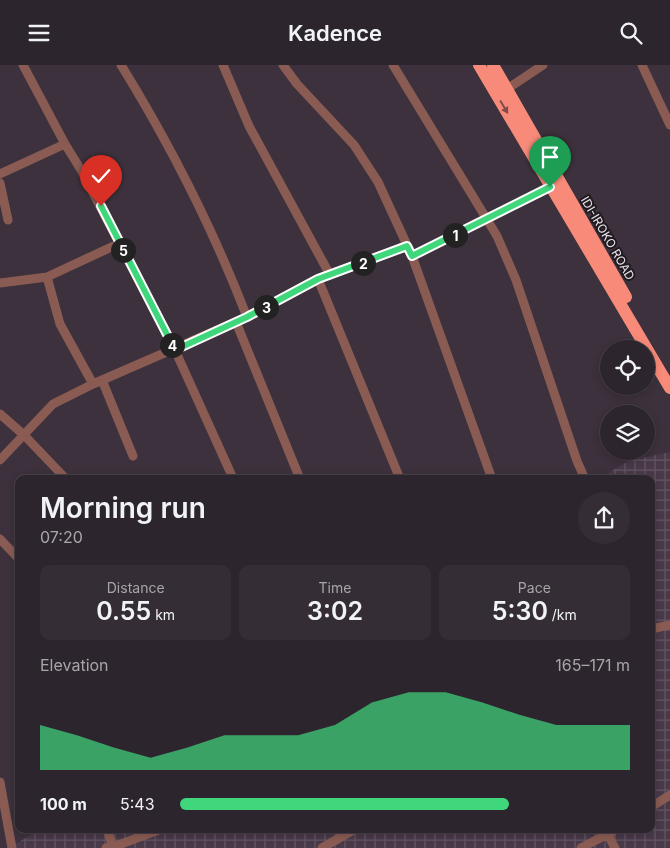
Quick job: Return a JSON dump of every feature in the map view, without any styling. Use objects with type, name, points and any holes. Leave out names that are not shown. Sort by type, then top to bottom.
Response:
[{"type":"highway","points":[[479,65],[670,388]]},
{"type":"highway","name":"IDI-IROKO ROAD","points":[[493,65],[670,373]]},
{"type":"street","points":[[22,65],[81,170],[175,350],[232,475]]},
{"type":"street","points":[[121,65],[157,123],[182,170],[196,204],[225,258],[247,317]]},
{"type":"street","points":[[223,65],[249,126],[330,275]]},
{"type":"street","points":[[283,65],[297,84],[354,145],[378,182],[412,256],[491,475]]},
{"type":"street","points":[[393,65],[497,236],[516,281],[583,475]]},
{"type":"street","points":[[507,89],[543,65]]},
{"type":"street","points":[[642,65],[670,125]]},
{"type":"street","points":[[0,174],[65,144]]},
{"type":"street","points":[[0,183],[8,220]]},
{"type":"street","points":[[412,256],[488,220],[550,187]]},
{"type":"street","points":[[0,283],[47,277],[120,243]]},
{"type":"street","points":[[0,460],[52,405],[97,382],[175,350],[247,317],[318,279],[407,246]]},
{"type":"street","points":[[47,277],[60,324],[97,382],[133,456]]},
{"type":"street","points":[[318,279],[398,475]]},
{"type":"street","points":[[236,322],[298,475]]},
{"type":"street","points":[[0,415],[24,435],[62,475]]},
{"type":"street","points":[[0,539],[15,555]]},
{"type":"street","points":[[655,628],[670,625]]},
{"type":"street","points":[[0,782],[12,848]]},
{"type":"street","points":[[655,804],[670,795]]},
{"type":"street","points":[[109,833],[113,847]]},
{"type":"street","points":[[106,848],[150,833]]},
{"type":"street","points":[[322,848],[347,833]]},
{"type":"street","points":[[581,848],[604,833]]},
{"type":"street","points":[[607,833],[615,848]]},
{"type":"shaded area","points":[[670,452],[670,848],[9,848],[33,833],[655,833],[655,475],[605,475],[628,461],[655,460],[655,455]]},
{"type":"route","points":[[101,206],[175,350],[247,317],[318,279],[407,246],[412,256],[488,220],[550,187]]}]
